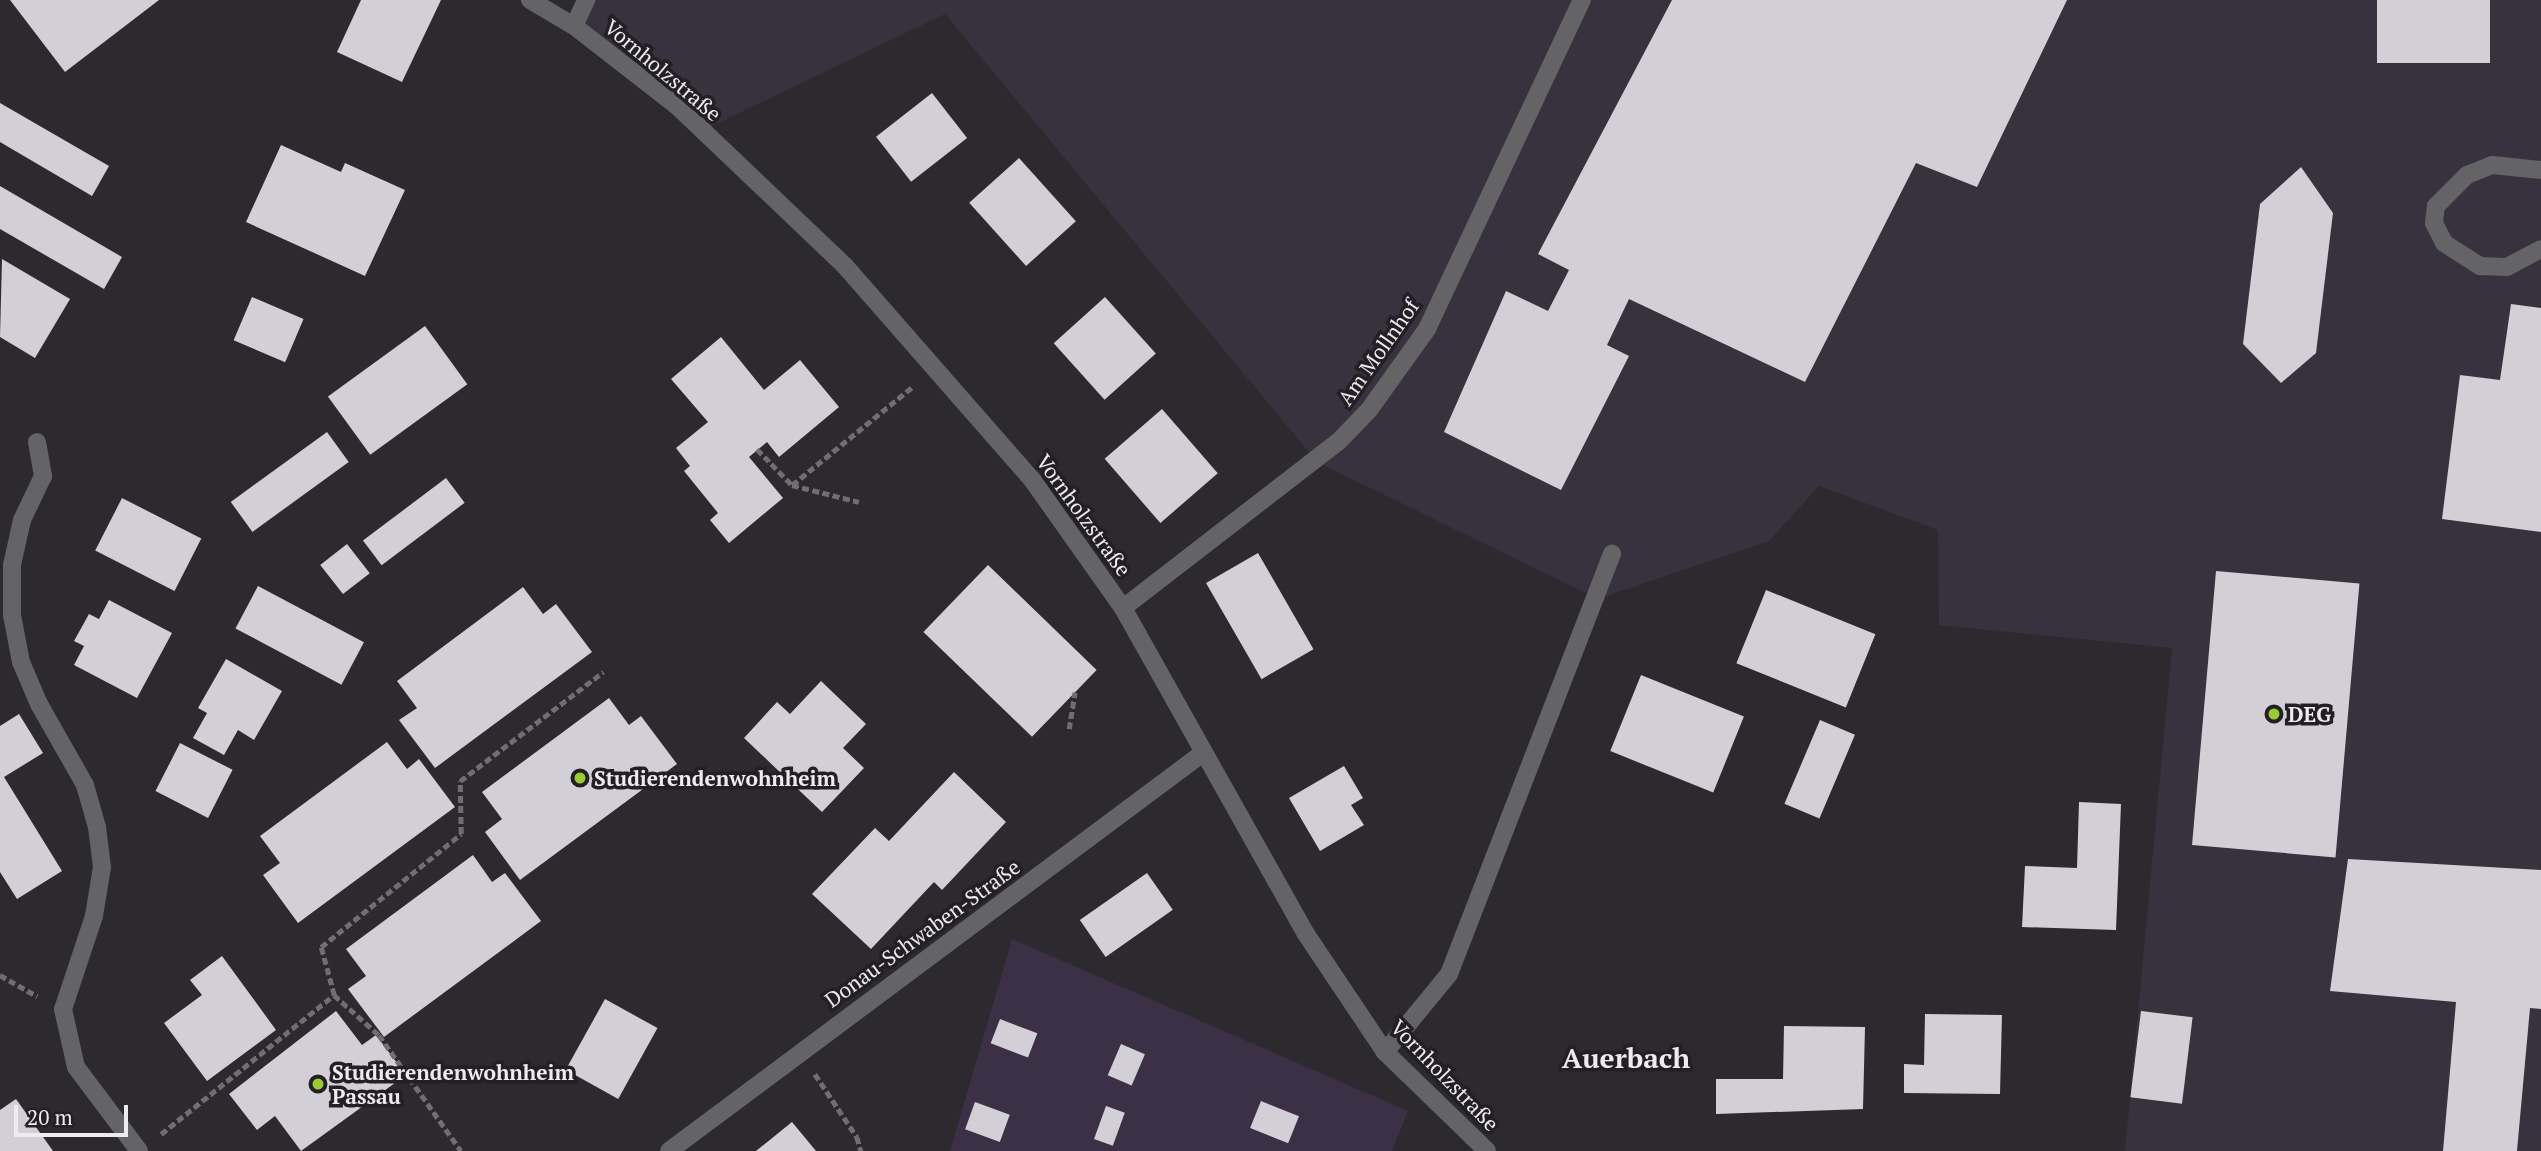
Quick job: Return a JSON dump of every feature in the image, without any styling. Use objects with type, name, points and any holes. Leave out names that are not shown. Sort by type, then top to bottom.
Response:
[{"type":"street","name":"Vornholzstraße","points":[[530,0],[574,26],[676,105],[845,266],[1032,481],[1124,608],[1306,934],[1385,1052],[1488,1151]]},
{"type":"street","points":[[574,26],[586,0]]},
{"type":"street","name":"Am Mollnhof","points":[[1124,608],[1338,442],[1369,410],[1427,329],[1582,0]]},
{"type":"street","points":[[2541,170],[2492,165],[2467,176],[2436,206],[2434,223],[2444,243],[2480,266],[2507,267],[2541,249]]},
{"type":"street","points":[[37,443],[43,476],[22,520],[12,565],[12,615],[21,663],[39,704],[85,785],[97,827],[102,867],[94,916],[63,1010],[76,1067],[145,1147]]},
{"type":"street","points":[[1385,1052],[1449,974],[1612,553]]},
{"type":"street","name":"Donau-Schwaben-Straße","points":[[669,1151],[1203,753]]},
{"type":"path","points":[[792,485],[935,368]]},
{"type":"path","points":[[757,449],[792,485],[859,502]]},
{"type":"path","points":[[461,1151],[379,1035],[334,995],[321,947],[461,834],[460,781],[603,672]]},
{"type":"path","points":[[1069,729],[1075,692]]},
{"type":"path","points":[[0,975],[63,1010]]},
{"type":"path","points":[[145,1147],[334,995]]},
{"type":"path","points":[[800,1051],[858,1137],[861,1151]]},
{"type":"shaded area","points":[[586,0],[2541,0],[2541,1151],[2125,1151],[2172,648],[1939,625],[1938,530],[1819,486],[1769,541],[1598,599],[1317,462],[945,14],[706,129],[574,25]]},
{"type":"shaded area","points":[[1012,939],[1408,1111],[1392,1151],[950,1151]]},
{"type":"building","points":[[10,0],[159,0],[65,72]]},
{"type":"building","points":[[361,0],[441,0],[402,82],[337,52]]},
{"type":"building","points":[[1672,0],[2067,0],[1977,187],[1916,163],[1805,382],[1629,299],[1607,345],[1629,356],[1561,490],[1444,432],[1506,291],[1548,311],[1569,270],[1538,254]]},
{"type":"building","points":[[2377,0],[2490,0],[2490,63],[2377,63]]},
{"type":"building","points":[[932,93],[967,138],[911,182],[876,137]]},
{"type":"building","points":[[0,103],[109,166],[92,196],[0,142]]},
{"type":"building","points":[[281,145],[341,172],[345,163],[405,190],[365,276],[246,222]]},
{"type":"building","points":[[1019,158],[1076,221],[1026,266],[969,203]]},
{"type":"building","points":[[2301,167],[2333,213],[2316,353],[2281,383],[2243,344],[2260,204]]},
{"type":"building","points":[[0,186],[122,257],[104,289],[0,229]]},
{"type":"building","points":[[2,259],[70,299],[35,358],[0,337]]},
{"type":"building","points":[[252,297],[304,319],[285,362],[234,340]]},
{"type":"building","points":[[1105,297],[1156,353],[1105,400],[1054,343]]},
{"type":"building","points":[[2511,304],[2541,308],[2541,532],[2442,519],[2460,375],[2500,380]]},
{"type":"building","points":[[425,326],[467,384],[370,455],[328,397]]},
{"type":"building","points":[[721,337],[764,390],[800,360],[839,407],[779,457],[767,442],[749,457],[783,498],[729,543],[710,520],[718,513],[684,471],[690,466],[676,448],[708,422],[671,379]]},
{"type":"building","points":[[1162,409],[1218,473],[1160,523],[1105,459]]},
{"type":"building","points":[[327,432],[349,462],[252,532],[231,502]]},
{"type":"building","points":[[446,478],[465,503],[382,565],[363,541]]},
{"type":"building","points":[[122,498],[201,538],[175,591],[95,551]]},
{"type":"building","points":[[347,544],[370,573],[343,594],[320,565]]},
{"type":"building","points":[[1258,553],[1314,649],[1262,679],[1206,583]]},
{"type":"building","points":[[988,565],[1097,670],[1032,737],[923,632]]},
{"type":"building","name":"DEG","points":[[2216,571],[2359,584],[2335,858],[2192,845]]},
{"type":"building","points":[[258,586],[364,642],[341,685],[235,628]]},
{"type":"building","points":[[523,587],[543,614],[556,604],[592,652],[435,768],[399,720],[417,708],[397,681]]},
{"type":"building","points":[[1766,590],[1875,634],[1846,707],[1736,663]]},
{"type":"building","points":[[109,600],[172,633],[137,698],[74,665],[84,646],[74,641],[89,614],[99,619]]},
{"type":"building","points":[[226,659],[282,691],[254,740],[238,730],[224,755],[193,738],[207,713],[198,708]]},
{"type":"building","points":[[1641,675],[1744,717],[1713,793],[1610,751]]},
{"type":"building","points":[[821,681],[866,724],[843,748],[864,768],[822,812],[744,738],[777,702],[790,714]]},
{"type":"building","name":"Studierendenwohnheim","points":[[609,698],[629,725],[641,716],[677,764],[520,880],[485,832],[502,819],[482,792]]},
{"type":"building","points":[[19,714],[43,753],[4,777],[62,871],[17,899],[0,872],[0,726]]},
{"type":"building","points":[[1820,720],[1855,735],[1819,819],[1784,804]]},
{"type":"building","points":[[387,742],[407,769],[419,759],[455,807],[298,923],[263,875],[280,863],[260,836]]},
{"type":"building","points":[[180,743],[233,770],[208,818],[155,791]]},
{"type":"building","points":[[1344,766],[1363,798],[1351,805],[1364,825],[1320,851],[1289,798]]},
{"type":"building","points":[[954,772],[1006,822],[942,890],[934,882],[871,949],[812,894],[875,828],[889,841]]},
{"type":"building","points":[[2079,802],[2121,804],[2116,930],[2022,927],[2025,866],[2077,868]]},
{"type":"building","points":[[473,855],[492,882],[505,873],[541,921],[384,1037],[348,989],[366,976],[346,949]]},
{"type":"building","points":[[2348,859],[2541,870],[2541,1009],[2530,1008],[2517,1151],[2443,1151],[2456,1002],[2330,991]]},
{"type":"building","points":[[1147,873],[1173,910],[1106,957],[1080,920]]},
{"type":"building","points":[[222,956],[276,1030],[207,1081],[164,1023],[202,995],[190,980]]},
{"type":"building","points":[[605,999],[657,1028],[618,1099],[566,1070]]},
{"type":"building","name":"Studierendenwohnheim Passau","points":[[336,1011],[362,1045],[376,1035],[406,1075],[301,1151],[275,1116],[257,1130],[229,1094]]},
{"type":"building","points":[[2141,1011],[2193,1017],[2182,1104],[2130,1097]]},
{"type":"building","points":[[1925,1014],[2002,1015],[2000,1094],[1904,1093],[1904,1064],[1924,1065]]},
{"type":"building","points":[[1000,1019],[1037,1033],[1028,1058],[991,1043]]},
{"type":"building","points":[[1784,1026],[1865,1027],[1863,1109],[1716,1114],[1716,1079],[1783,1079]]},
{"type":"building","points":[[1121,1044],[1145,1054],[1132,1085],[1108,1075]]},
{"type":"building","points":[[16,1099],[53,1151],[0,1151],[0,1110]]},
{"type":"building","points":[[1261,1101],[1299,1116],[1288,1143],[1250,1128]]},
{"type":"building","points":[[975,1102],[1010,1115],[1000,1142],[965,1129]]},
{"type":"building","points":[[1106,1106],[1125,1113],[1113,1146],[1094,1139]]},
{"type":"building","points":[[792,1122],[816,1151],[756,1151]]},
{"type":"place","name":"DEG","points":[[2274,714]]},
{"type":"place","name":"Studierendenwohnheim","points":[[580,778]]},
{"type":"place","name":"Studierendenwohnheim Passau","points":[[318,1084]]},
{"type":"district","name":"Auerbach","points":[[1626,1058]]}]
